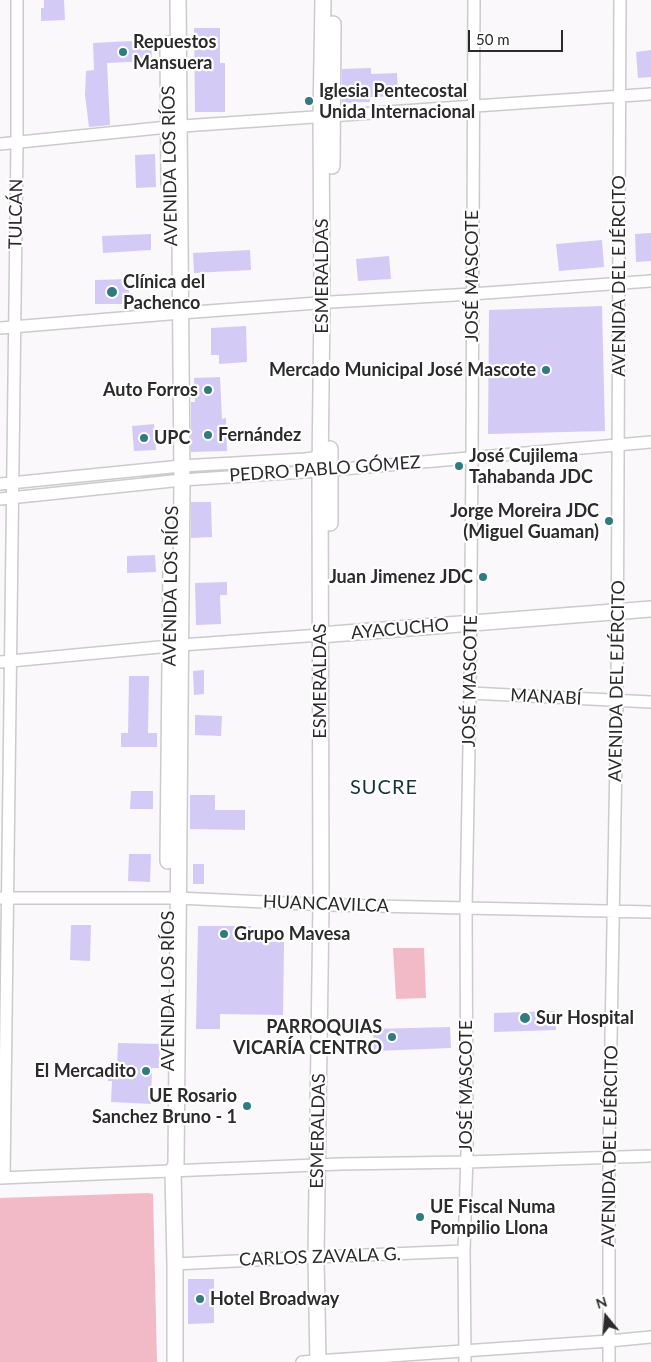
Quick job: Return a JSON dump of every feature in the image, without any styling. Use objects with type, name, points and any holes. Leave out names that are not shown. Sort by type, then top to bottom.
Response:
[{"type":"main road","name":"AVENIDA LOS RÍOS","points":[[168,0],[174,127],[177,313],[173,898],[176,1164],[173,1171],[175,1362]]},
{"type":"main road","name":"AVENIDA LOS RÍOS","points":[[174,127],[178,0]]},
{"type":"main road","name":"ESMERALDAS","points":[[323,0],[327,116],[325,905],[321,1257],[323,1361]]},
{"type":"main road","name":"ESMERALDAS","points":[[327,116],[333,0]]},
{"type":"main road","name":"AYACUCHO","points":[[325,635],[651,609]]},
{"type":"street","name":"TULCÁN","points":[[2,1178],[5,661],[12,498],[17,0]]},
{"type":"street","name":"JOSÉ MASCOTE","points":[[464,1356],[466,907],[471,624],[474,0]]},
{"type":"street","name":"AVENIDA DEL EJÉRCITO","points":[[609,1362],[609,1158],[617,701],[620,0]]},
{"type":"street","points":[[0,144],[174,127],[651,94]]},
{"type":"street","points":[[0,328],[326,302],[651,281]]},
{"type":"street","name":"PEDRO PABLO GÓMEZ","points":[[0,499],[177,474],[305,459],[325,463],[472,458],[651,442]]},
{"type":"street","name":"PEDRO PABLO GÓMEZ","points":[[0,484],[177,474]]},
{"type":"street","name":"AYACUCHO","points":[[5,661],[325,635]]},
{"type":"street","name":"MANABÍ","points":[[470,693],[651,702]]},
{"type":"street","name":"HUANCAVILCA","points":[[4,898],[173,898],[325,905],[651,912]]},
{"type":"street","points":[[2,1178],[340,1164],[651,1156]]},
{"type":"street","name":"CARLOS ZAVALA G.","points":[[175,1264],[464,1251]]},
{"type":"street","points":[[302,1362],[464,1356],[651,1336]]},
{"type":"shaded area","points":[[393,948],[424,948],[426,998],[396,999]]},
{"type":"shaded area","points":[[153,1194],[157,1362],[0,1362],[0,1198]]},
{"type":"building","points":[[44,0],[64,0],[65,20],[41,21],[41,8],[44,8]]},
{"type":"building","points":[[194,28],[220,28],[220,63],[225,63],[225,112],[195,112]]},
{"type":"building","points":[[151,40],[152,61],[107,63],[110,125],[89,127],[85,95],[86,71],[94,70],[93,43]]},
{"type":"building","points":[[651,50],[651,77],[638,78],[636,52]]},
{"type":"building","points":[[371,68],[371,74],[397,73],[398,96],[370,97],[370,102],[342,103],[342,69]]},
{"type":"building","points":[[155,154],[156,187],[136,188],[135,155]]},
{"type":"building","points":[[651,233],[651,261],[636,262],[635,234]]},
{"type":"building","points":[[151,234],[151,250],[103,253],[102,236]]},
{"type":"building","points":[[602,240],[604,267],[559,271],[556,244]]},
{"type":"building","points":[[250,250],[251,270],[194,273],[193,253]]},
{"type":"building","points":[[389,256],[391,279],[358,281],[356,259]]},
{"type":"building","name":"Clínica del Pachenco","points":[[129,279],[129,304],[95,304],[95,280]]},
{"type":"building","name":"Mercado Municipal José Mascote","points":[[602,306],[605,431],[488,434],[489,310]]},
{"type":"building","points":[[246,326],[247,362],[219,364],[219,355],[211,355],[211,328]]},
{"type":"building","name":"Fernández","points":[[220,377],[222,419],[226,418],[227,451],[191,452],[191,402],[195,402],[194,378]]},
{"type":"building","name":"UPC","points":[[154,424],[156,450],[134,451],[132,426]]},
{"type":"building","points":[[191,502],[211,502],[212,537],[191,538]]},
{"type":"building","points":[[155,555],[156,572],[127,573],[127,556]]},
{"type":"building","points":[[227,582],[227,595],[220,595],[221,624],[196,625],[195,583]]},
{"type":"building","points":[[204,670],[204,694],[194,695],[193,671]]},
{"type":"building","points":[[129,676],[149,676],[148,733],[157,733],[157,747],[121,747],[121,733],[128,733]]},
{"type":"building","points":[[195,715],[222,716],[221,736],[195,735]]},
{"type":"building","points":[[131,791],[153,791],[153,809],[130,809]]},
{"type":"building","points":[[190,795],[215,795],[215,810],[245,810],[245,830],[190,829]]},
{"type":"building","points":[[129,854],[151,854],[150,882],[128,881]]},
{"type":"building","points":[[193,864],[204,864],[204,884],[193,884]]},
{"type":"building","points":[[71,925],[91,925],[90,961],[70,960]]},
{"type":"building","points":[[198,926],[251,926],[250,941],[284,942],[283,1015],[220,1014],[220,1029],[196,1029]]},
{"type":"building","name":"Sur Hospital","points":[[555,1011],[556,1030],[494,1032],[494,1013]]},
{"type":"building","points":[[450,1027],[451,1048],[374,1051],[373,1029]]},
{"type":"building","points":[[118,1043],[160,1044],[159,1068],[152,1068],[151,1104],[111,1102],[112,1081],[108,1081],[108,1067],[117,1067]]},
{"type":"building","points":[[188,1279],[214,1279],[214,1323],[188,1324]]},
{"type":"place","name":"Repuestos Mansuera","points":[[123,52]]},
{"type":"place","name":"Iglesia Pentecostal Unida Internacional","points":[[309,101]]},
{"type":"place","name":"Clínica del Pachenco","points":[[112,292]]},
{"type":"place","name":"Mercado Municipal José Mascote","points":[[546,370]]},
{"type":"place","name":"Auto Forros","points":[[208,390]]},
{"type":"place","name":"Fernández","points":[[208,435]]},
{"type":"place","name":"UPC","points":[[144,438]]},
{"type":"place","name":"José Cujilema Tahabanda JDC","points":[[459,466]]},
{"type":"place","name":"Jorge Moreira JDC (Miguel Guaman)","points":[[609,521]]},
{"type":"place","name":"Juan Jimenez JDC","points":[[483,577]]},
{"type":"place","name":"Grupo Mavesa","points":[[224,934]]},
{"type":"place","name":"Sur Hospital","points":[[525,1018]]},
{"type":"place","name":"PARROQUIAS VICARÍA CENTRO","points":[[392,1037]]},
{"type":"place","name":"El Mercadito","points":[[146,1071]]},
{"type":"place","name":"UE Rosario Sanchez Bruno - 1","points":[[247,1106]]},
{"type":"place","name":"UE Fiscal Numa Pompilio Llona","points":[[420,1217]]},
{"type":"place","name":"Hotel Broadway","points":[[200,1299]]},
{"type":"district","name":"SUCRE","points":[[384,788]]}]
